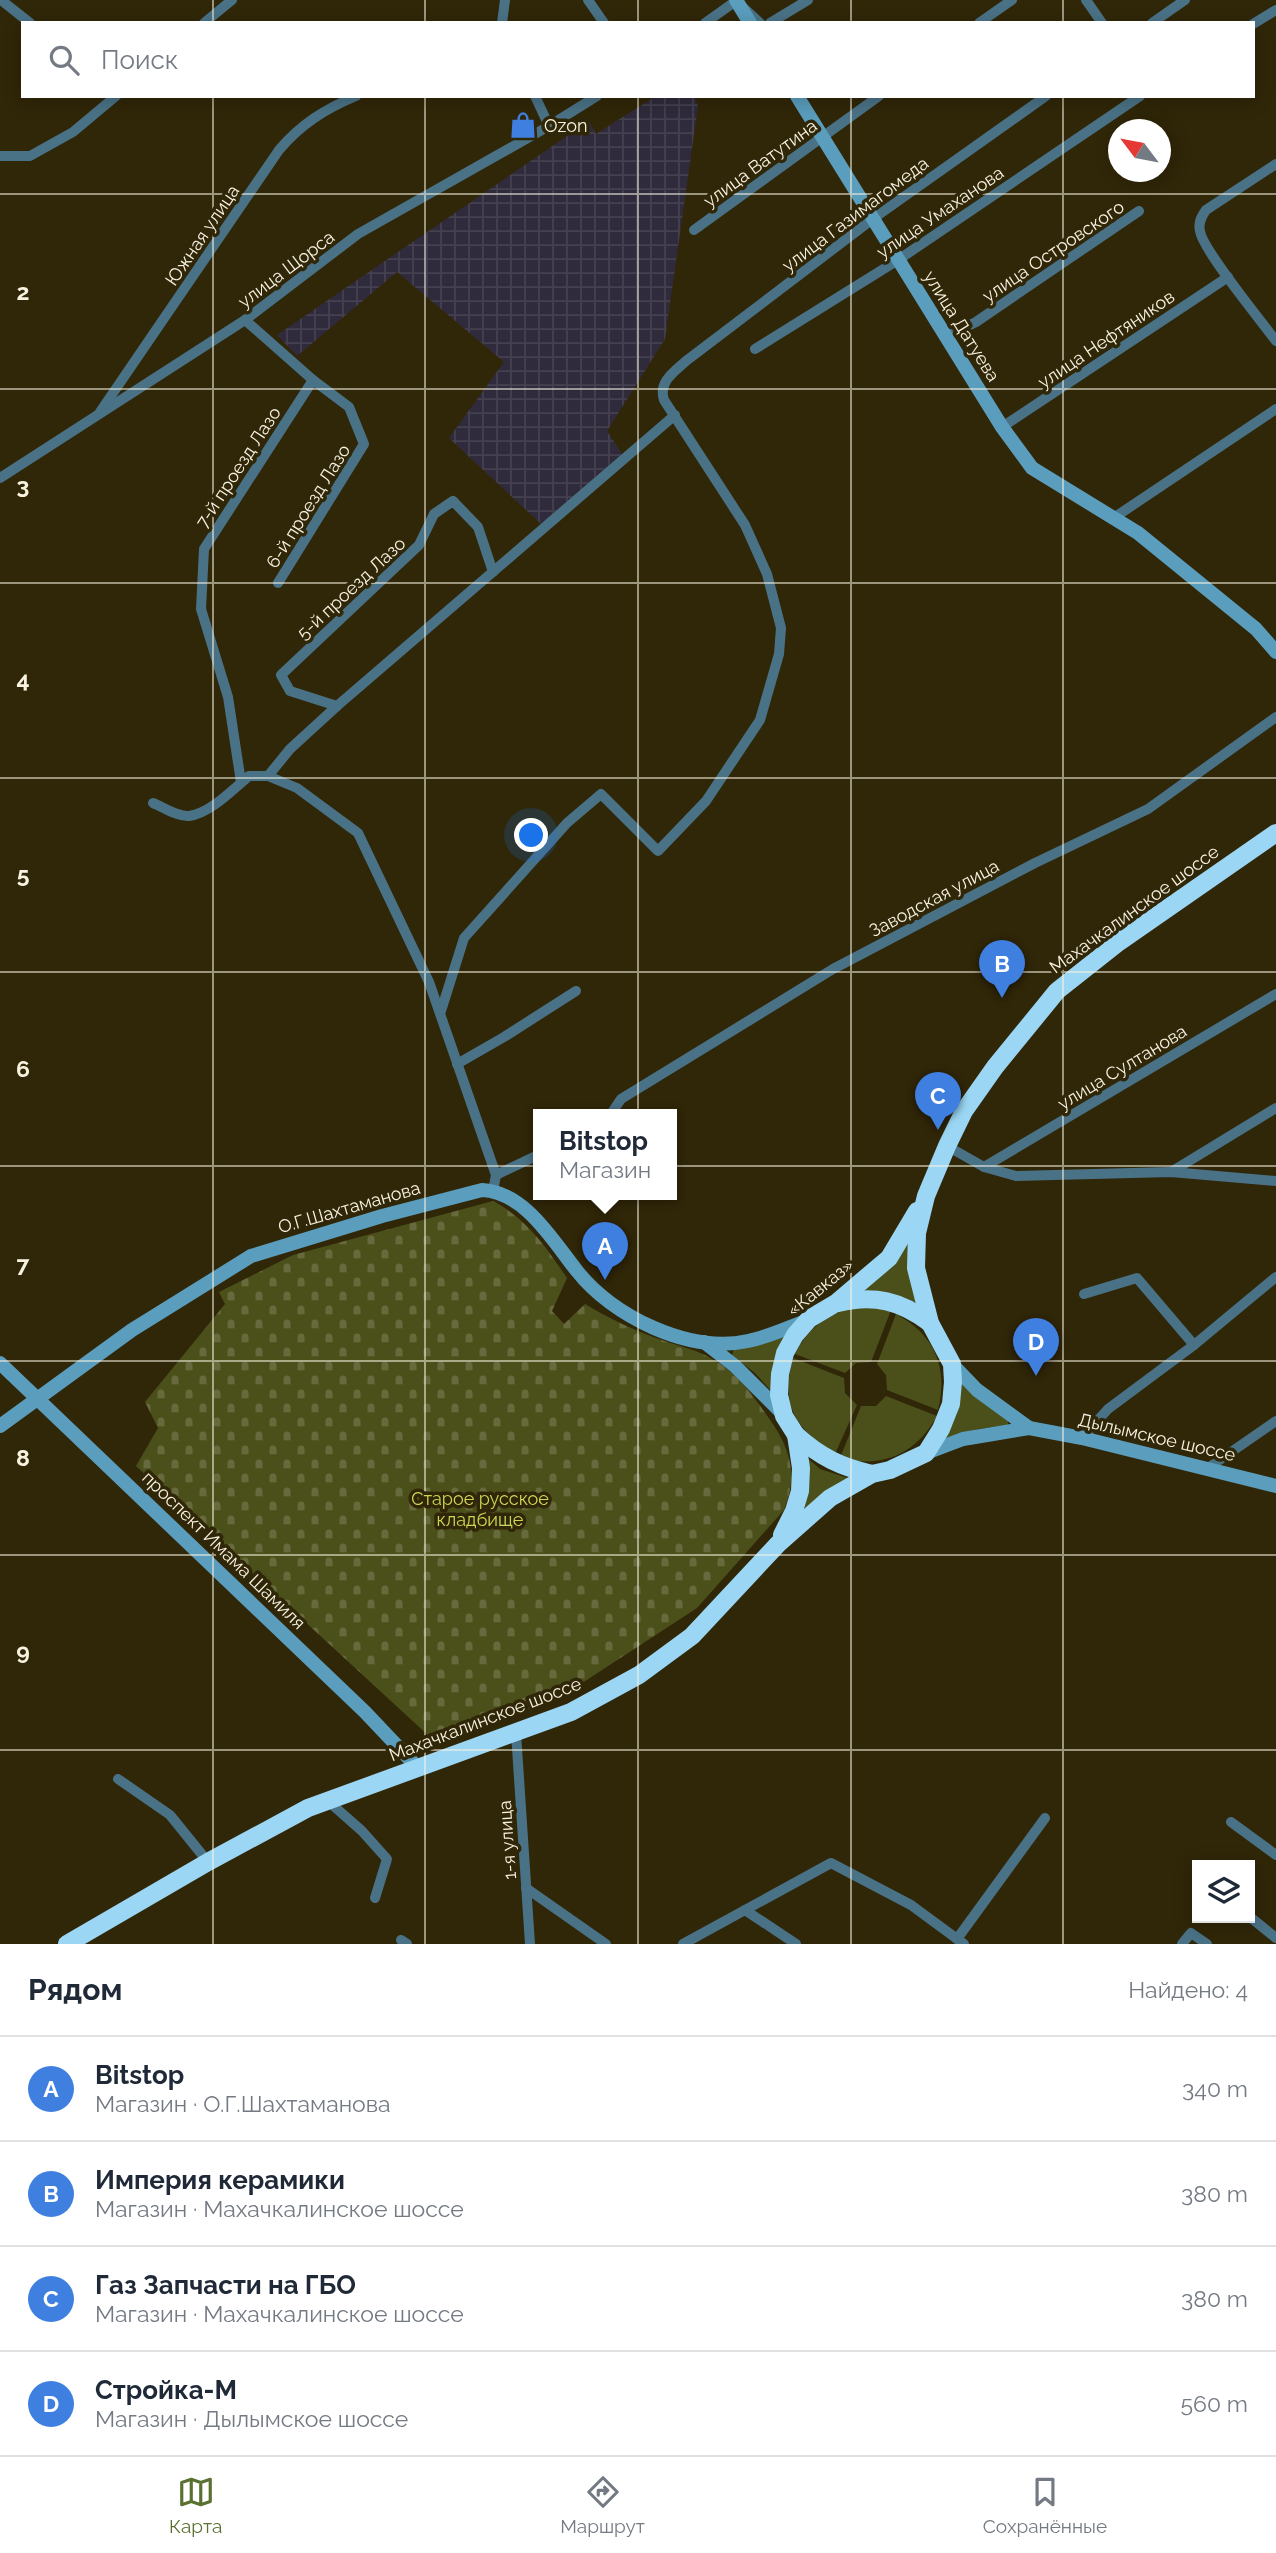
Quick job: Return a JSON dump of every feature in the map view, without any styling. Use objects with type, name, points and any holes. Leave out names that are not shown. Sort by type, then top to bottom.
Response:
[{"type":"highway","name":"Махачкалинское шоссе","points":[[67,1944],[208,1862],[308,1808],[570,1712],[639,1675],[692,1636],[778,1544],[830,1498],[872,1474],[890,1470],[926,1453],[941,1429],[951,1404],[951,1364],[929,1323],[916,1268],[917,1233],[926,1196],[964,1111],[995,1067],[1057,991],[1119,942],[1276,833]]},
{"type":"highway","name":"«Кавказ»","points":[[778,1544],[794,1511],[800,1491],[801,1468],[796,1435],[784,1416],[779,1395],[782,1364],[795,1335],[809,1319],[836,1303],[889,1258],[926,1196]]},
{"type":"highway","points":[[836,1303],[856,1298],[876,1298],[896,1303],[929,1323]]},
{"type":"highway","points":[[796,1435],[816,1453],[834,1463],[872,1474]]},
{"type":"main road","points":[[736,0],[749,21]]},
{"type":"main road","name":"улица Датуева","points":[[798,98],[1002,427],[1032,468],[1138,533],[1256,629],[1276,652]]},
{"type":"main road","name":"О.Г.Шахтаманова","points":[[0,1426],[132,1330],[251,1256],[382,1216],[482,1190],[493,1191]]},
{"type":"main road","points":[[493,1191],[513,1199],[542,1226],[597,1294],[627,1315],[662,1330],[704,1342],[747,1342],[809,1319]]},
{"type":"main road","points":[[704,1342],[734,1366],[784,1416]]},
{"type":"main road","name":"проспект Имама Шамиля","points":[[0,1363],[365,1712],[418,1768]]},
{"type":"main road","points":[[951,1364],[977,1390],[1029,1428]]},
{"type":"main road","points":[[926,1453],[963,1439],[1029,1428]]},
{"type":"main road","name":"Дылымское шоссе","points":[[1029,1428],[1082,1438],[1276,1486]]},
{"type":"street","points":[[1,0],[27,21]]},
{"type":"street","points":[[206,21],[232,0]]},
{"type":"street","points":[[502,21],[505,0]]},
{"type":"street","points":[[588,0],[603,21]]},
{"type":"street","points":[[708,21],[736,0],[758,21]]},
{"type":"street","points":[[773,21],[808,0]]},
{"type":"street","points":[[982,21],[1012,0]]},
{"type":"street","points":[[1086,0],[1101,21]]},
{"type":"street","points":[[1155,21],[1185,0]]},
{"type":"street","points":[[1255,23],[1276,10]]},
{"type":"street","points":[[0,156],[30,156],[73,132],[114,98]]},
{"type":"street","name":"Южная улица","points":[[97,416],[236,215],[262,170],[296,130],[352,98]]},
{"type":"street","points":[[536,98],[549,126]]},
{"type":"street","name":"улица Щорса","points":[[0,478],[245,320],[358,233],[594,98]]},
{"type":"street","name":"улица Ватутина","points":[[694,230],[876,98]]},
{"type":"street","name":"улица Газимагомеда","points":[[674,415],[664,400],[662,389],[686,361],[874,218],[1043,98]]},
{"type":"street","name":"улица Умаханова","points":[[755,349],[898,260],[1137,98]]},
{"type":"street","points":[[1276,164],[1206,210],[1200,218],[1201,236],[1276,341]]},
{"type":"street","name":"улица Островского","points":[[947,336],[976,322],[1139,211]]},
{"type":"street","name":"улица Нефтяников","points":[[1002,427],[1228,277]]},
{"type":"street","points":[[245,320],[313,380]]},
{"type":"street","name":"6-й проезд Лазо","points":[[278,583],[364,444],[349,407],[313,380]]},
{"type":"street","name":"7-й проезд Лазо","points":[[241,782],[228,696],[201,609],[204,549],[313,380]]},
{"type":"street","points":[[1115,517],[1276,409]]},
{"type":"street","points":[[268,776],[290,749],[337,706],[674,415],[745,525],[767,574],[781,628],[779,654],[760,720],[706,801],[658,851],[601,794],[568,823],[464,938],[441,1011]]},
{"type":"street","name":"5-й проезд Лазо","points":[[337,706],[290,691],[281,675],[419,545],[434,514],[453,501],[478,527],[493,572]]},
{"type":"street","name":"Заводская улица","points":[[614,1109],[621,1099],[833,968],[1035,863],[1148,808],[1276,717]]},
{"type":"street","points":[[153,803],[189,816],[205,809],[249,776],[268,776],[298,788],[358,832],[441,1011],[496,1175],[493,1191]]},
{"type":"street","points":[[457,1064],[576,991]]},
{"type":"street","name":"улица Султанова","points":[[984,1167],[1276,994]]},
{"type":"street","points":[[1171,1172],[1276,1108]]},
{"type":"street","points":[[947,1146],[984,1167],[1016,1177],[1171,1172],[1276,1181]]},
{"type":"street","points":[[496,1175],[533,1157]]},
{"type":"street","points":[[1082,1438],[1108,1409],[1194,1345],[1276,1277]]},
{"type":"street","points":[[1084,1294],[1137,1278],[1194,1345]]},
{"type":"street","points":[[1208,1468],[1276,1421]]},
{"type":"street","name":"1-я улица","points":[[516,1733],[530,1944]]},
{"type":"street","points":[[118,1779],[170,1815],[208,1862]]},
{"type":"street","points":[[328,1801],[362,1831],[387,1859],[375,1898]]},
{"type":"street","points":[[683,1944],[831,1863],[911,1905],[960,1941],[1045,1818]]},
{"type":"street","points":[[1231,1822],[1276,1855]]},
{"type":"street","points":[[526,1888],[606,1944]]},
{"type":"street","points":[[746,1910],[796,1944]]},
{"type":"street","points":[[1255,1921],[1276,1938]]},
{"type":"street","points":[[1182,1944],[1191,1933],[1207,1944]]},
{"type":"shaded area","points":[[653,98],[695,98],[698,106],[665,339],[607,431],[622,454],[541,524],[449,438],[504,362],[397,272],[297,356],[277,335],[589,121],[596,134]]},
{"type":"green space","name":"Старое русское кладбище","points":[[493,1201],[526,1225],[567,1278],[552,1311],[564,1324],[585,1304],[632,1329],[701,1353],[719,1363],[743,1384],[776,1428],[788,1453],[791,1479],[784,1510],[697,1608],[553,1702],[430,1737],[136,1466],[158,1428],[145,1402],[225,1304],[219,1292],[293,1255]]},
{"type":"green space","points":[[911,1231],[922,1310],[891,1293],[862,1290]]},
{"type":"green space","points":[[862,1306],[891,1310],[871,1362],[856,1363],[845,1373],[795,1354],[807,1335],[822,1321]]},
{"type":"green space","points":[[896,1314],[920,1332],[935,1354],[940,1366],[941,1380],[938,1410],[887,1390],[886,1375],[877,1364]]},
{"type":"green space","points":[[785,1336],[773,1393],[755,1373],[732,1355],[734,1349]]},
{"type":"green space","points":[[793,1358],[844,1378],[845,1393],[857,1405],[835,1454],[810,1435],[794,1415],[789,1390]]},
{"type":"green space","points":[[959,1379],[978,1399],[1008,1420],[1008,1425],[978,1429],[941,1442],[957,1414]]},
{"type":"green space","points":[[886,1396],[937,1416],[919,1440],[896,1455],[884,1460],[870,1461],[840,1458],[861,1406],[876,1406]]},
{"type":"green space","points":[[804,1455],[820,1469],[851,1479],[797,1520]]},
{"type":"place","name":"Ozon","points":[[523,125]]},
{"type":"place","name":"Империя керамики","points":[[1002,998]]},
{"type":"place","name":"Газ Запчасти на ГБО","points":[[938,1130]]},
{"type":"place","name":"Bitstop","points":[[605,1280]]},
{"type":"place","name":"Стройка-М","points":[[1036,1376]]}]
